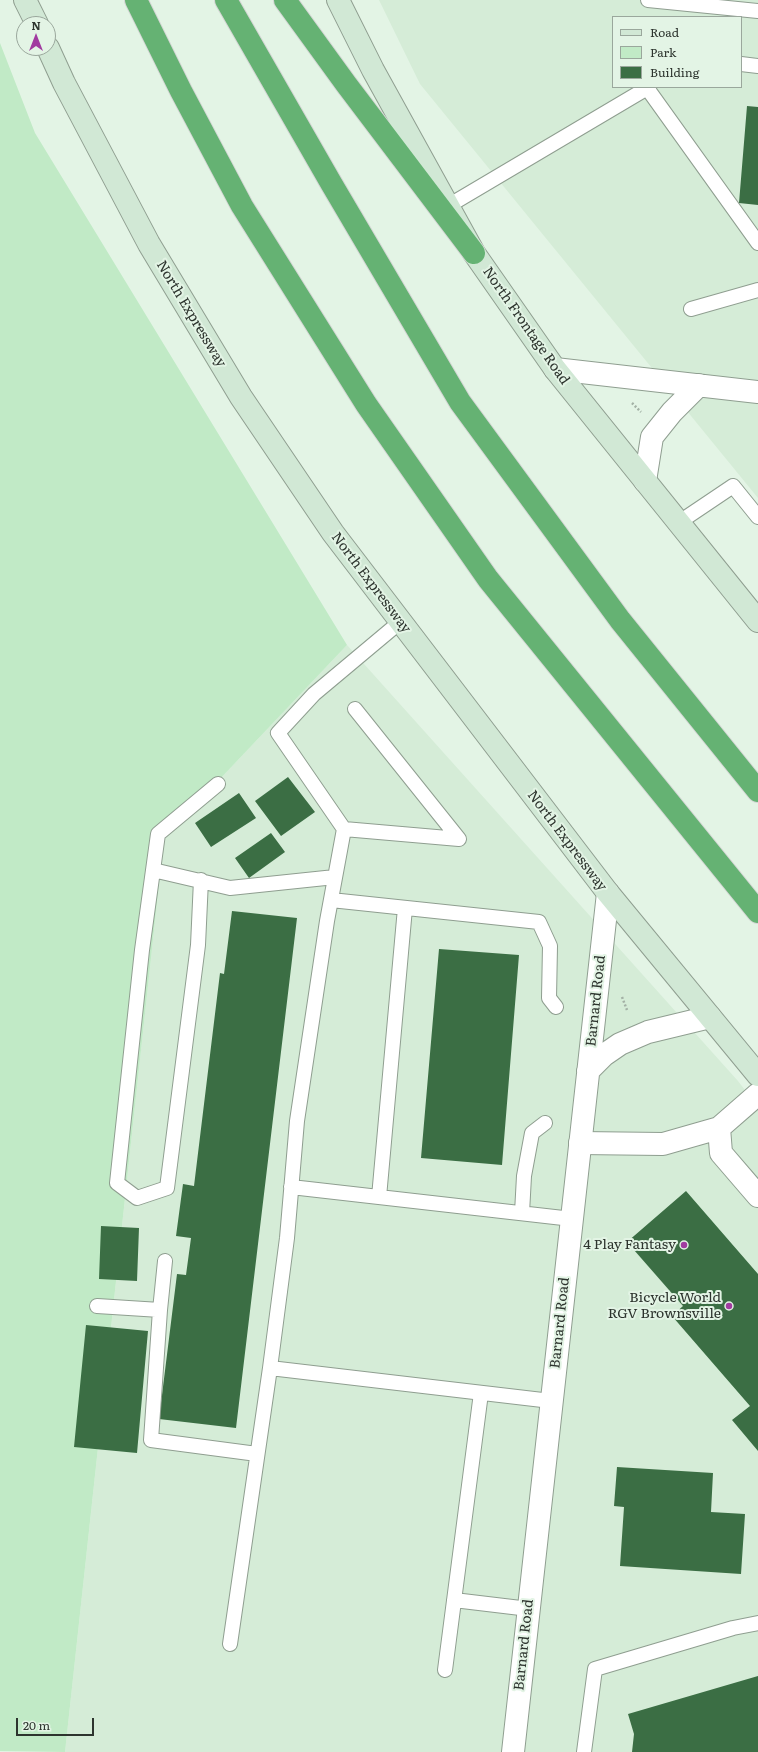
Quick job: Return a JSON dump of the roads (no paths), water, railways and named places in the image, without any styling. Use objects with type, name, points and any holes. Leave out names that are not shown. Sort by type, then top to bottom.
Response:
[{"type":"highway","points":[[136,0],[181,91],[242,206],[366,404],[488,579],[758,912]]},
{"type":"highway","points":[[226,0],[331,183],[460,402],[620,620],[758,791]]},
{"type":"highway","points":[[285,0],[346,84],[474,252]]},
{"type":"main road","points":[[25,0],[33,16]]},
{"type":"main road","name":"North Frontage Road","points":[[338,0],[353,31],[474,252],[555,369],[758,621]]},
{"type":"main road","name":"North Expressway","points":[[52,56],[64,83],[149,244],[241,397],[333,533],[608,893],[758,1075]]},
{"type":"street","points":[[555,369],[758,392]]},
{"type":"street","points":[[645,481],[652,437],[672,412],[699,385]]},
{"type":"street","name":"Barnard Road","points":[[512,1752],[608,893]]},
{"type":"street","points":[[588,1070],[604,1055],[620,1044],[648,1032],[710,1017]]},
{"type":"street","points":[[580,1143],[663,1144],[719,1128],[758,1094]]},
{"type":"street","points":[[719,1128],[721,1154],[758,1196]]},
{"type":"lane","points":[[648,0],[758,11]]},
{"type":"lane","points":[[742,64],[758,66]]},
{"type":"lane","points":[[448,206],[646,88]]},
{"type":"lane","points":[[649,88],[758,243]]},
{"type":"lane","points":[[691,309],[758,290]]},
{"type":"lane","points":[[678,523],[733,486],[758,517]]},
{"type":"lane","points":[[230,1644],[288,1238],[297,1121],[331,900],[344,829],[278,733],[314,694],[400,622]]},
{"type":"lane","points":[[344,829],[459,839],[355,709]]},
{"type":"lane","points":[[201,880],[198,945],[167,1188],[137,1198],[117,1182],[121,1132],[158,834],[218,784]]},
{"type":"lane","points":[[153,870],[230,888],[335,877]]},
{"type":"lane","points":[[331,900],[539,922],[550,946],[548,998],[556,1007]]},
{"type":"lane","points":[[378,1197],[405,908]]},
{"type":"lane","points":[[522,1213],[524,1176],[532,1133],[545,1123]]},
{"type":"lane","points":[[291,1187],[572,1219]]},
{"type":"lane","points":[[165,1261],[151,1440],[257,1454]]},
{"type":"lane","points":[[97,1306],[160,1310]]},
{"type":"lane","points":[[270,1368],[551,1401]]},
{"type":"lane","points":[[445,1670],[481,1393]]},
{"type":"lane","points":[[454,1600],[528,1609]]},
{"type":"lane","points":[[584,1752],[595,1669],[733,1628],[758,1623]]},
{"type":"place","name":"4 Play Fantasy","points":[[684,1245]]},
{"type":"place","name":"Bicycle World RGV Brownsville","points":[[729,1306]]}]
